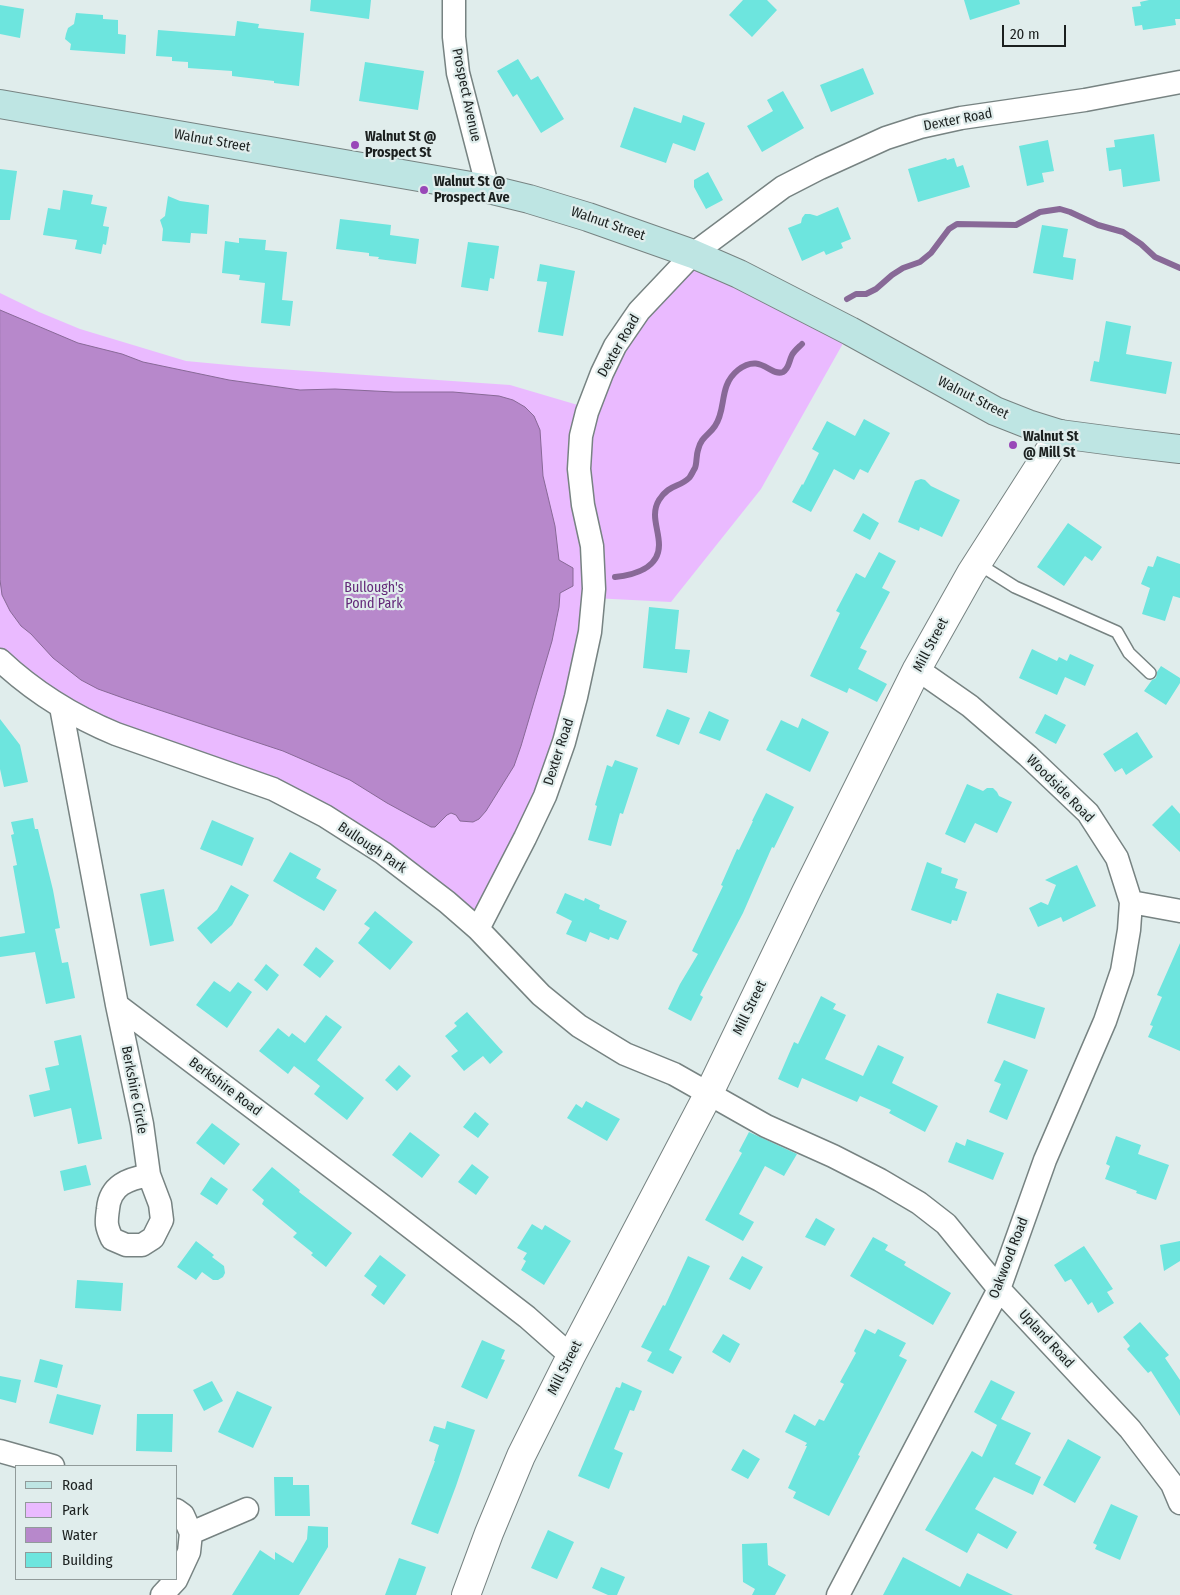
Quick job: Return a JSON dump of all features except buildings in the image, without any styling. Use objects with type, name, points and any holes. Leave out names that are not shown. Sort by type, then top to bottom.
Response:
[{"type":"main road","name":"Walnut Street","points":[[0,104],[488,189],[529,199],[588,217],[693,254],[739,274],[995,411],[1028,424],[1060,434],[1180,449]]},
{"type":"street","name":"Prospect Avenue","points":[[454,0],[454,37],[458,73],[488,189]]},
{"type":"street","name":"Dexter Road","points":[[478,929],[526,838],[547,791],[568,731],[584,664],[591,625],[594,589],[592,546],[583,505],[579,462],[581,436],[587,412],[602,373],[625,330],[652,296],[693,254],[783,187],[886,138],[920,127],[961,118],[1085,100],[1180,82]]},
{"type":"street","name":"Mill Street","points":[[466,1595],[521,1456],[570,1356],[709,1094],[806,892],[917,669],[977,563],[1060,434]]},
{"type":"street","name":"Bullough Park","points":[[0,660],[29,685],[61,707],[95,725],[272,789],[337,823],[384,853],[428,886],[478,929],[541,995],[579,1026],[626,1054],[674,1074],[709,1094]]},
{"type":"street","name":"Woodside Road","points":[[917,669],[970,706],[1028,756],[1088,813],[1117,858],[1131,902]]},
{"type":"street","points":[[61,707],[116,1005]]},
{"type":"street","points":[[1131,902],[1180,911]]},
{"type":"street","name":"Oakwood Road","points":[[838,1595],[999,1289],[1045,1160],[1104,1021],[1122,971],[1129,930],[1131,902]]},
{"type":"street","name":"Berkshire Circle","points":[[116,1005],[142,1124],[149,1175]]},
{"type":"street","name":"Berkshire Road","points":[[116,1005],[457,1263],[526,1317],[570,1356]]},
{"type":"street","name":"Upland Road","points":[[709,1094],[766,1126],[880,1180],[919,1203],[946,1224],[999,1289],[1130,1429],[1172,1484],[1180,1503]]},
{"type":"street","points":[[0,1451],[49,1465]]},
{"type":"street","points":[[192,1533],[248,1509]]},
{"type":"street","points":[[178,1511],[183,1515],[192,1533],[189,1552],[178,1576]]},
{"type":"street","points":[[162,1595],[176,1580]]},
{"type":"lane","points":[[977,563],[1015,587],[1117,632],[1129,653],[1150,673]]},
{"type":"green space","name":"Bullough's Pond Park","points":[[693,254],[850,331],[761,489],[671,602],[593,598],[576,697],[478,929],[360,838],[116,734],[0,660],[0,293],[80,329],[186,361],[510,385],[588,408],[598,382]]},
{"type":"water","name":"Bullough's Pond Park","points":[[0,310],[78,343],[122,354],[143,362],[229,380],[300,390],[453,392],[499,396],[513,400],[525,407],[534,416],[540,430],[543,476],[555,526],[559,560],[573,568],[573,586],[560,593],[552,641],[514,766],[479,819],[473,822],[460,821],[456,815],[451,813],[435,827],[431,827],[350,780],[283,751],[98,689],[81,680],[53,658],[21,626],[10,611],[2,595],[0,580]]},
{"type":"waterway","points":[[847,299],[856,294],[866,294],[876,289],[903,268],[920,262],[931,253],[949,229],[957,224],[1016,225],[1040,212],[1060,209],[1098,225],[1123,232],[1141,244],[1155,257],[1180,268]]},
{"type":"waterway","points":[[615,577],[644,569],[655,559],[659,545],[655,517],[656,506],[666,491],[685,481],[691,475],[696,466],[699,446],[719,419],[725,390],[732,376],[746,365],[753,363],[778,373],[783,372],[788,367],[793,354],[802,344]]},
{"type":"place","name":"Walnut St @ Prospect St","points":[[355,145]]},
{"type":"place","name":"Walnut St @ Prospect Ave","points":[[424,190]]},
{"type":"place","name":"Walnut St @ Mill St","points":[[1013,445]]}]
